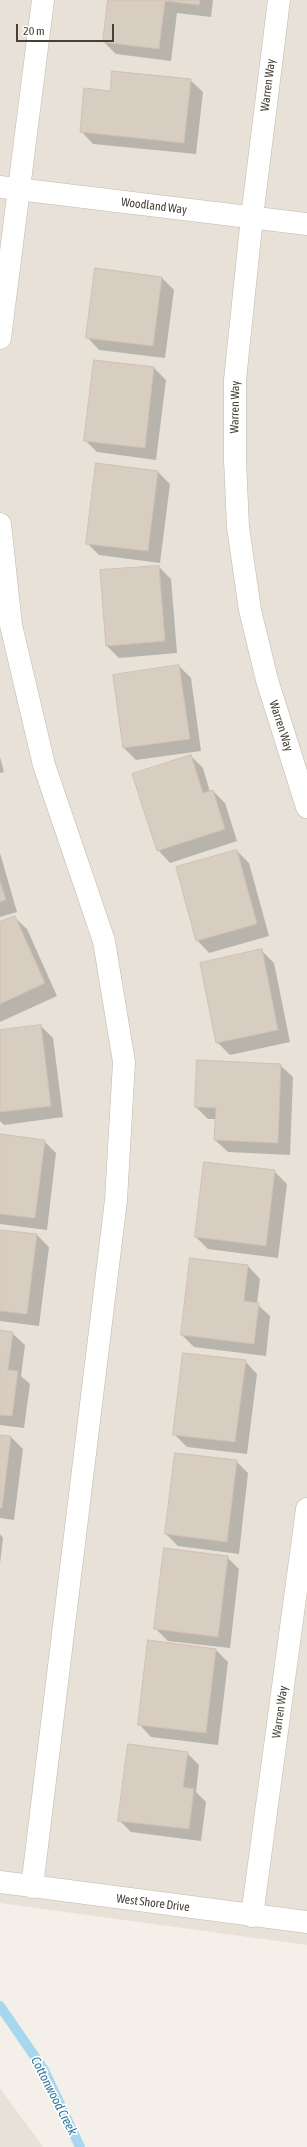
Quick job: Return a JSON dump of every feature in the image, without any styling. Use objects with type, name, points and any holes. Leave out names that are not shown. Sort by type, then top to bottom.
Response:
[{"type":"street","points":[[0,338],[10,189],[43,0]]},
{"type":"street","name":"Warren Way","points":[[279,0],[252,217],[235,380],[235,460],[238,527],[250,610],[266,680],[307,807]]},
{"type":"street","name":"Woodland Way","points":[[10,189],[307,224]]},
{"type":"street","points":[[0,524],[11,625],[44,765],[104,941],[124,1062],[116,1200],[32,1887]]},
{"type":"street","name":"Warren Way","points":[[252,1916],[307,1508]]},
{"type":"street","name":"West Shore Drive","points":[[0,1882],[307,1922]]},
{"type":"shaded area","points":[[0,0],[307,0],[307,1945],[0,1903]]},
{"type":"shaded area","points":[[0,2088],[43,2147],[0,2147]]},
{"type":"building","points":[[108,0],[200,0],[199,5],[165,1],[159,49],[103,42]]},
{"type":"building","points":[[112,71],[191,79],[184,143],[80,132],[84,88],[110,91]]},
{"type":"building","points":[[95,268],[162,277],[153,346],[86,338]]},
{"type":"building","points":[[94,360],[154,367],[145,448],[84,441]]},
{"type":"building","points":[[96,463],[158,471],[148,551],[86,544]]},
{"type":"building","points":[[159,566],[165,641],[106,646],[100,570]]},
{"type":"building","points":[[179,665],[190,739],[123,748],[113,675]]},
{"type":"building","points":[[191,755],[203,793],[213,790],[225,829],[157,851],[132,774]]},
{"type":"building","points":[[237,850],[257,924],[196,941],[176,867]]},
{"type":"building","points":[[0,881],[6,900],[0,902]]},
{"type":"building","points":[[15,916],[45,983],[0,1004],[0,922]]},
{"type":"building","points":[[262,949],[278,1030],[216,1043],[200,963]]},
{"type":"building","points":[[41,1025],[51,1106],[0,1112],[0,1030]]},
{"type":"building","points":[[197,1060],[281,1064],[278,1143],[214,1140],[216,1108],[195,1107]]},
{"type":"building","points":[[0,1134],[45,1140],[35,1218],[0,1214]]},
{"type":"building","points":[[204,1162],[275,1170],[266,1246],[195,1237]]},
{"type":"building","points":[[0,1230],[37,1234],[27,1314],[0,1311]]},
{"type":"building","points":[[190,1258],[248,1265],[244,1301],[259,1303],[254,1344],[181,1335]]},
{"type":"building","points":[[0,1330],[13,1332],[8,1370],[18,1371],[12,1416],[0,1415]]},
{"type":"building","points":[[183,1353],[246,1360],[235,1442],[173,1435]]},
{"type":"building","points":[[0,1435],[11,1436],[2,1508],[0,1508]]},
{"type":"building","points":[[175,1453],[237,1460],[227,1542],[165,1534]]},
{"type":"building","points":[[164,1548],[228,1556],[218,1637],[154,1629]]},
{"type":"building","points":[[148,1640],[216,1649],[206,1733],[138,1725]]},
{"type":"building","points":[[128,1744],[188,1752],[183,1787],[194,1789],[189,1829],[118,1821]]},
{"type":"waterway","name":"Cottonwood Creek","points":[[0,2006],[44,2070],[80,2147]]}]
